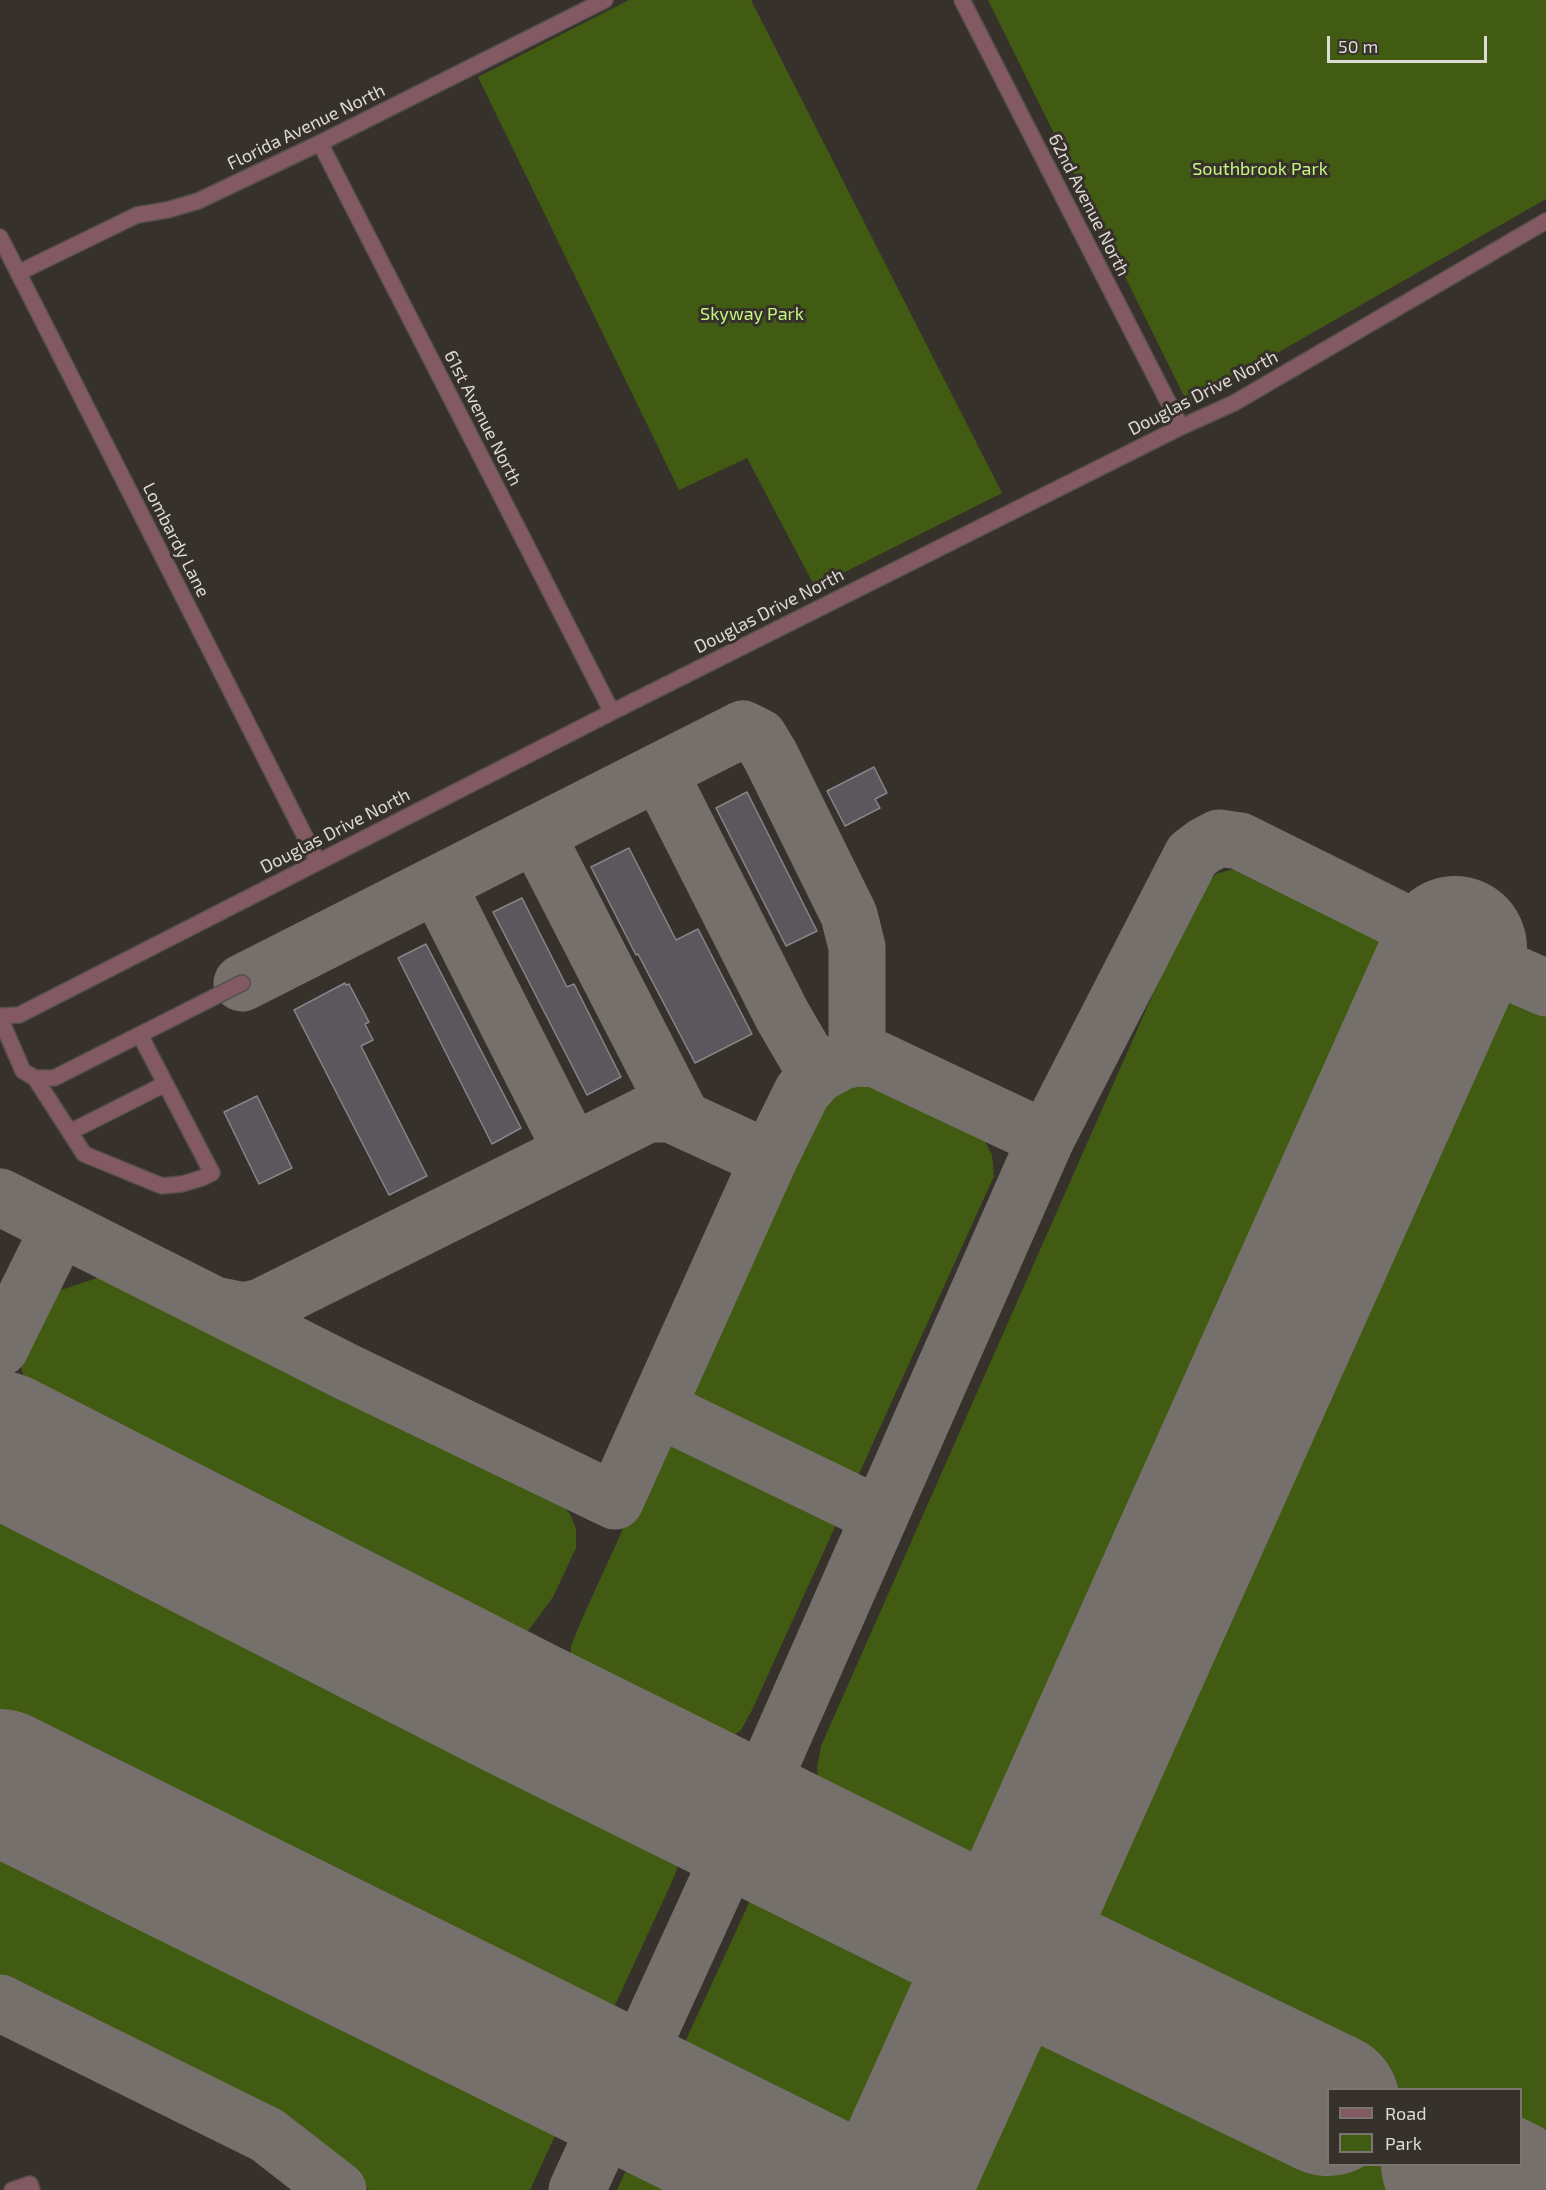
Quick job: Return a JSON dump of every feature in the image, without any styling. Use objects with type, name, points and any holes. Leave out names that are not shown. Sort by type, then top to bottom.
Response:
[{"type":"street","name":"Florida Avenue North","points":[[18,273],[137,215],[167,210],[198,201],[320,143],[605,0]]},
{"type":"street","name":"62nd Avenue North","points":[[962,0],[1182,427]]},
{"type":"street","name":"61st Avenue North","points":[[320,143],[612,712]]},
{"type":"street","name":"Douglas Drive North","points":[[0,1017],[19,1015],[612,712],[1234,403],[1546,221]]},
{"type":"street","name":"Lombardy Lane","points":[[0,237],[318,862]]},
{"type":"street","points":[[35,1078],[54,1078],[242,983]]},
{"type":"street","points":[[0,1017],[23,1071],[35,1078],[84,1154],[162,1186],[182,1184],[212,1173],[140,1035]]},
{"type":"street","points":[[70,1132],[165,1084]]},
{"type":"street","points":[[12,2190],[30,2184],[32,2190]]},
{"type":"green space","name":"Skyway Park","points":[[629,0],[751,0],[1002,493],[815,587],[747,458],[679,490],[478,77]]},
{"type":"green space","name":"Southbrook Park","points":[[988,0],[1546,0],[1546,199],[1188,404]]},
{"type":"green space","points":[[1233,869],[1259,871],[1379,933],[1393,956],[1396,971],[1390,990],[1011,1841],[1001,1858],[992,1865],[966,1872],[951,1867],[858,1821],[833,1805],[826,1798],[819,1784],[817,1768],[821,1746],[1183,926],[1203,887],[1216,874]]},
{"type":"green space","points":[[1505,990],[1546,1010],[1546,2161],[1522,2149],[1522,2088],[1400,2088],[1133,1956],[1110,1942],[1099,1930],[1086,1901],[1095,1855],[1472,1010]]},
{"type":"green space","points":[[867,1078],[963,1122],[983,1137],[992,1155],[994,1176],[752,1710],[741,1730],[730,1739],[716,1744],[672,1732],[589,1691],[576,1681],[570,1662],[571,1646],[819,1098],[833,1085],[852,1079]]},
{"type":"green space","points":[[106,1275],[557,1500],[570,1514],[576,1529],[576,1548],[553,1597],[528,1631],[513,1642],[500,1642],[477,1636],[38,1421],[17,1355],[43,1296]]},
{"type":"green space","points":[[0,1490],[47,1508],[435,1698],[555,1760],[630,1793],[661,1810],[679,1837],[680,1859],[674,1877],[530,2190],[369,2190],[279,2120],[0,1985]]},
{"type":"green space","points":[[790,1877],[803,1879],[922,1938],[937,1950],[946,1966],[945,1988],[924,2040],[854,2190],[617,2190],[754,1892],[764,1884]]},
{"type":"green space","points":[[1049,2012],[1090,2019],[1327,2138],[1327,2166],[1385,2166],[1434,2190],[940,2190],[1007,2039],[1015,2028],[1038,2014]]},
{"type":"building","points":[[874,767],[887,793],[875,799],[880,808],[845,826],[827,791]]},
{"type":"building","points":[[747,792],[817,931],[786,946],[716,808]]},
{"type":"building","points":[[629,848],[676,940],[698,929],[752,1034],[695,1063],[591,867]]},
{"type":"building","points":[[522,898],[567,987],[574,984],[621,1077],[587,1095],[493,912]]},
{"type":"building","points":[[426,944],[521,1128],[492,1144],[398,958]]},
{"type":"building","points":[[345,983],[349,984],[369,1022],[365,1024],[373,1040],[361,1046],[427,1176],[389,1195],[294,1010]]},
{"type":"building","points":[[257,1096],[292,1168],[259,1184],[224,1112]]},
{"type":"taxiway","points":[[242,983],[743,729],[759,737],[770,755],[849,915],[857,947],[857,1058]]},
{"type":"taxiway","points":[[659,772],[782,1015],[817,1075]]},
{"type":"taxiway","points":[[536,834],[682,1118]]},
{"type":"taxiway","points":[[577,2190],[746,1820],[1046,1139],[1192,855],[1219,838],[1240,841],[1455,948],[1546,988]]},
{"type":"taxiway","points":[[437,884],[572,1151]]},
{"type":"taxiway","points":[[0,1197],[349,1373],[615,1501],[769,1159],[802,1092],[817,1075],[842,1061],[857,1058],[876,1059],[1046,1139]]},
{"type":"taxiway","points":[[219,1306],[244,1311],[261,1307],[648,1114],[671,1114],[769,1159]]},
{"type":"taxiway","points":[[0,1348],[60,1227]]},
{"type":"taxiway","points":[[657,1408],[880,1516]]},
{"type":"taxiway","points":[[0,2003],[267,2135],[338,2190]]},
{"type":"runway","points":[[897,2190],[1455,948]]},
{"type":"runway","points":[[0,1443],[522,1709],[1006,1949],[1327,2104]]},
{"type":"runway","points":[[0,1781],[825,2190]]},
{"type":"runway","points":[[1457,2166],[1506,2190]]}]
